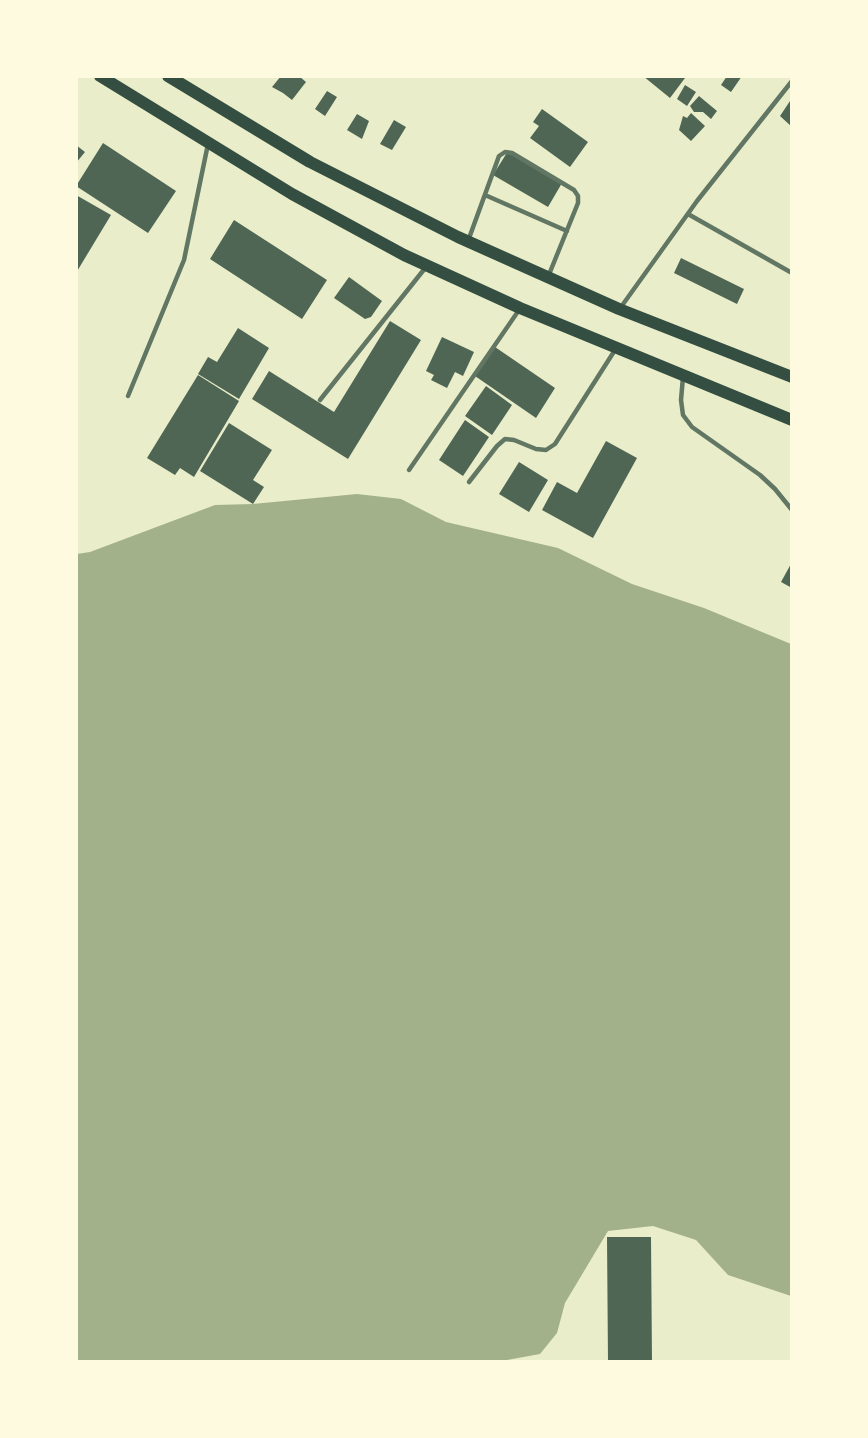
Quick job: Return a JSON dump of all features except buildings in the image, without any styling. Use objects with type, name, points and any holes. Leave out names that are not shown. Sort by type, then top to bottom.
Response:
[{"type":"main road","points":[[100,76],[292,194],[404,255],[520,308],[792,420]]},
{"type":"main road","points":[[168,76],[310,162],[468,242],[620,309],[792,377]]},
{"type":"lane","points":[[620,309],[688,214],[792,81]]},
{"type":"lane","points":[[128,396],[184,260],[208,144]]},
{"type":"lane","points":[[468,242],[499,156],[505,152],[512,153],[574,190],[578,196],[578,203],[548,277]]},
{"type":"lane","points":[[485,195],[567,231]]},
{"type":"lane","points":[[688,214],[792,273]]},
{"type":"lane","points":[[320,400],[428,265]]},
{"type":"lane","points":[[409,470],[520,308]]},
{"type":"lane","points":[[469,482],[497,446],[506,439],[546,450],[555,444],[617,348]]},
{"type":"lane","points":[[684,375],[681,400],[683,415],[692,427],[759,475],[775,489],[792,510]]},
{"type":"shaded area","points":[[357,494],[401,499],[446,522],[558,548],[632,584],[704,608],[791,644],[791,1296],[728,1275],[696,1240],[653,1226],[608,1231],[565,1303],[557,1333],[540,1354],[496,1362],[77,1361],[77,554],[90,552],[215,505],[253,504]]}]
